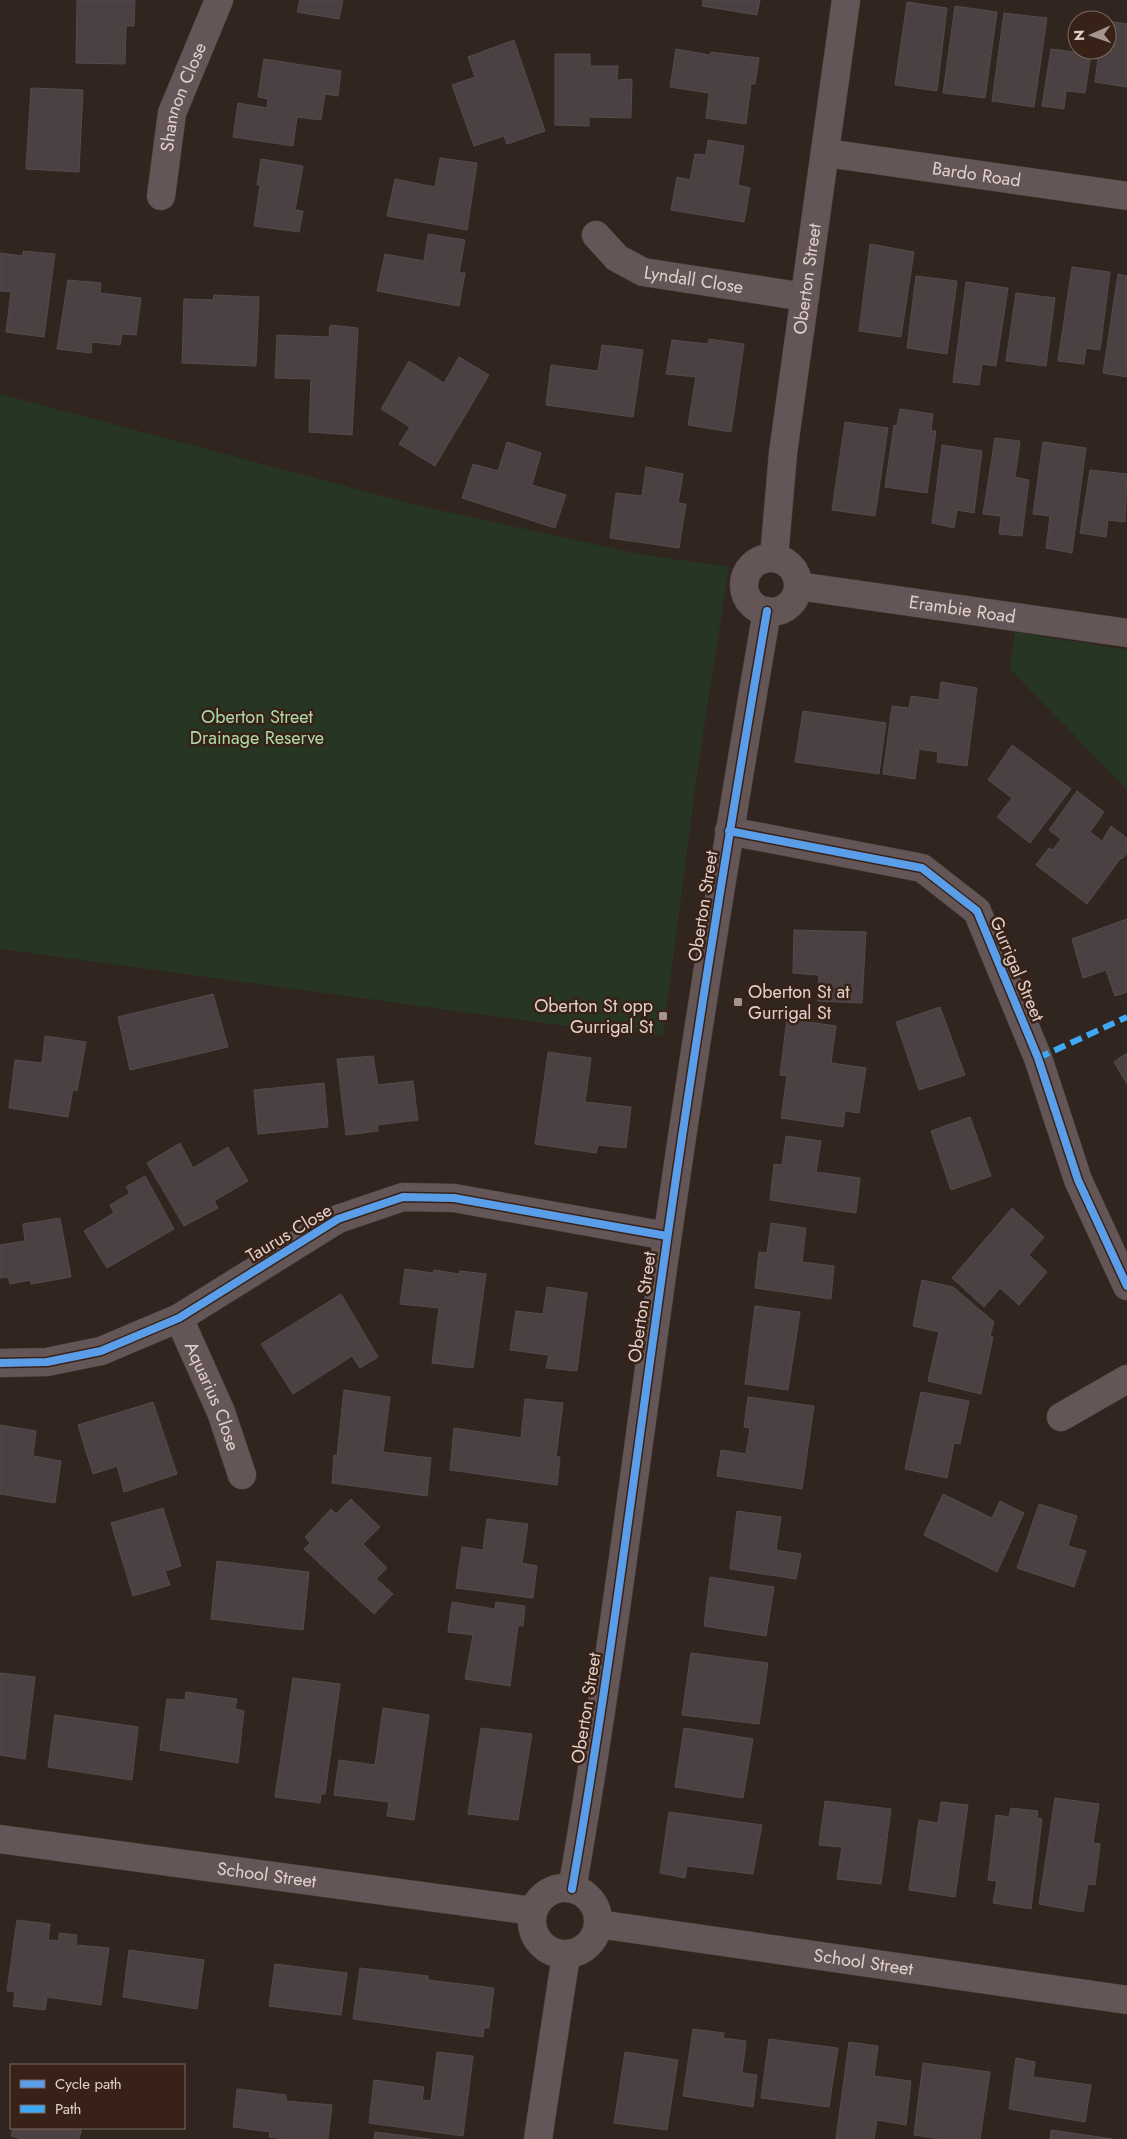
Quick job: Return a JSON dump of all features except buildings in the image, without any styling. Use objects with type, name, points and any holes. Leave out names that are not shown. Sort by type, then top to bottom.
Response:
[{"type":"street","name":"Shannon Close","points":[[161,196],[172,113],[219,0]]},
{"type":"street","name":"Oberton Street","points":[[774,558],[783,453],[846,0]]},
{"type":"street","name":"Bardo Road","points":[[826,153],[1127,196]]},
{"type":"street","name":"Lyndall Close","points":[[596,234],[617,258],[643,272],[805,297]]},
{"type":"street","points":[[774,558],[789,564],[794,571],[798,586],[791,602],[784,608],[766,611],[758,608],[746,594],[744,585],[750,568],[756,562],[774,558]]},
{"type":"street","name":"Erambie Road","points":[[798,586],[1127,633]]},
{"type":"street","name":"Oberton Street","points":[[572,1889],[600,1720],[668,1236],[729,831],[766,611]]},
{"type":"street","name":"Gurrigal Street","points":[[729,831],[922,868],[977,912],[1038,1058],[1078,1180],[1127,1286]]},
{"type":"street","name":"Taurus Close","points":[[0,1363],[47,1362],[101,1350],[179,1318],[338,1219],[404,1197],[454,1198],[668,1236]]},
{"type":"street","name":"Aquarius Close","points":[[179,1318],[221,1412],[242,1475]]},
{"type":"street","points":[[1061,1417],[1127,1378]]},
{"type":"street","name":"School Street","points":[[0,1839],[533,1911]]},
{"type":"street","points":[[564,1888],[572,1889],[586,1896],[592,1902],[598,1917],[596,1932],[588,1946],[574,1953],[566,1954],[551,1951],[538,1942],[532,1927],[533,1911],[549,1892],[564,1888]]},
{"type":"street","name":"School Street","points":[[598,1924],[1127,2000]]},
{"type":"street","points":[[538,2139],[566,1954]]},
{"type":"green space","name":"Oberton Street Drainage Reserve","points":[[0,394],[416,505],[640,554],[729,567],[697,774],[663,1036],[551,1024],[0,949]]},
{"type":"green space","points":[[1015,632],[1127,650],[1127,790],[1010,669]]},
{"type":"marked path","points":[[1038,1058],[1127,1017]]},
{"type":"cycle path","points":[[572,1889],[611,1646],[690,1083],[727,846],[767,611]]},
{"type":"cycle path","points":[[729,831],[922,868],[977,911],[1038,1058],[1078,1180],[1127,1286]]},
{"type":"cycle path","points":[[0,1363],[47,1362],[101,1351],[179,1318],[338,1219],[403,1197],[454,1198],[667,1236]]},
{"type":"place","name":"Oberton St at Gurrigal St","points":[[738,1002]]},
{"type":"place","name":"Oberton St opp Gurrigal St","points":[[663,1016]]}]
